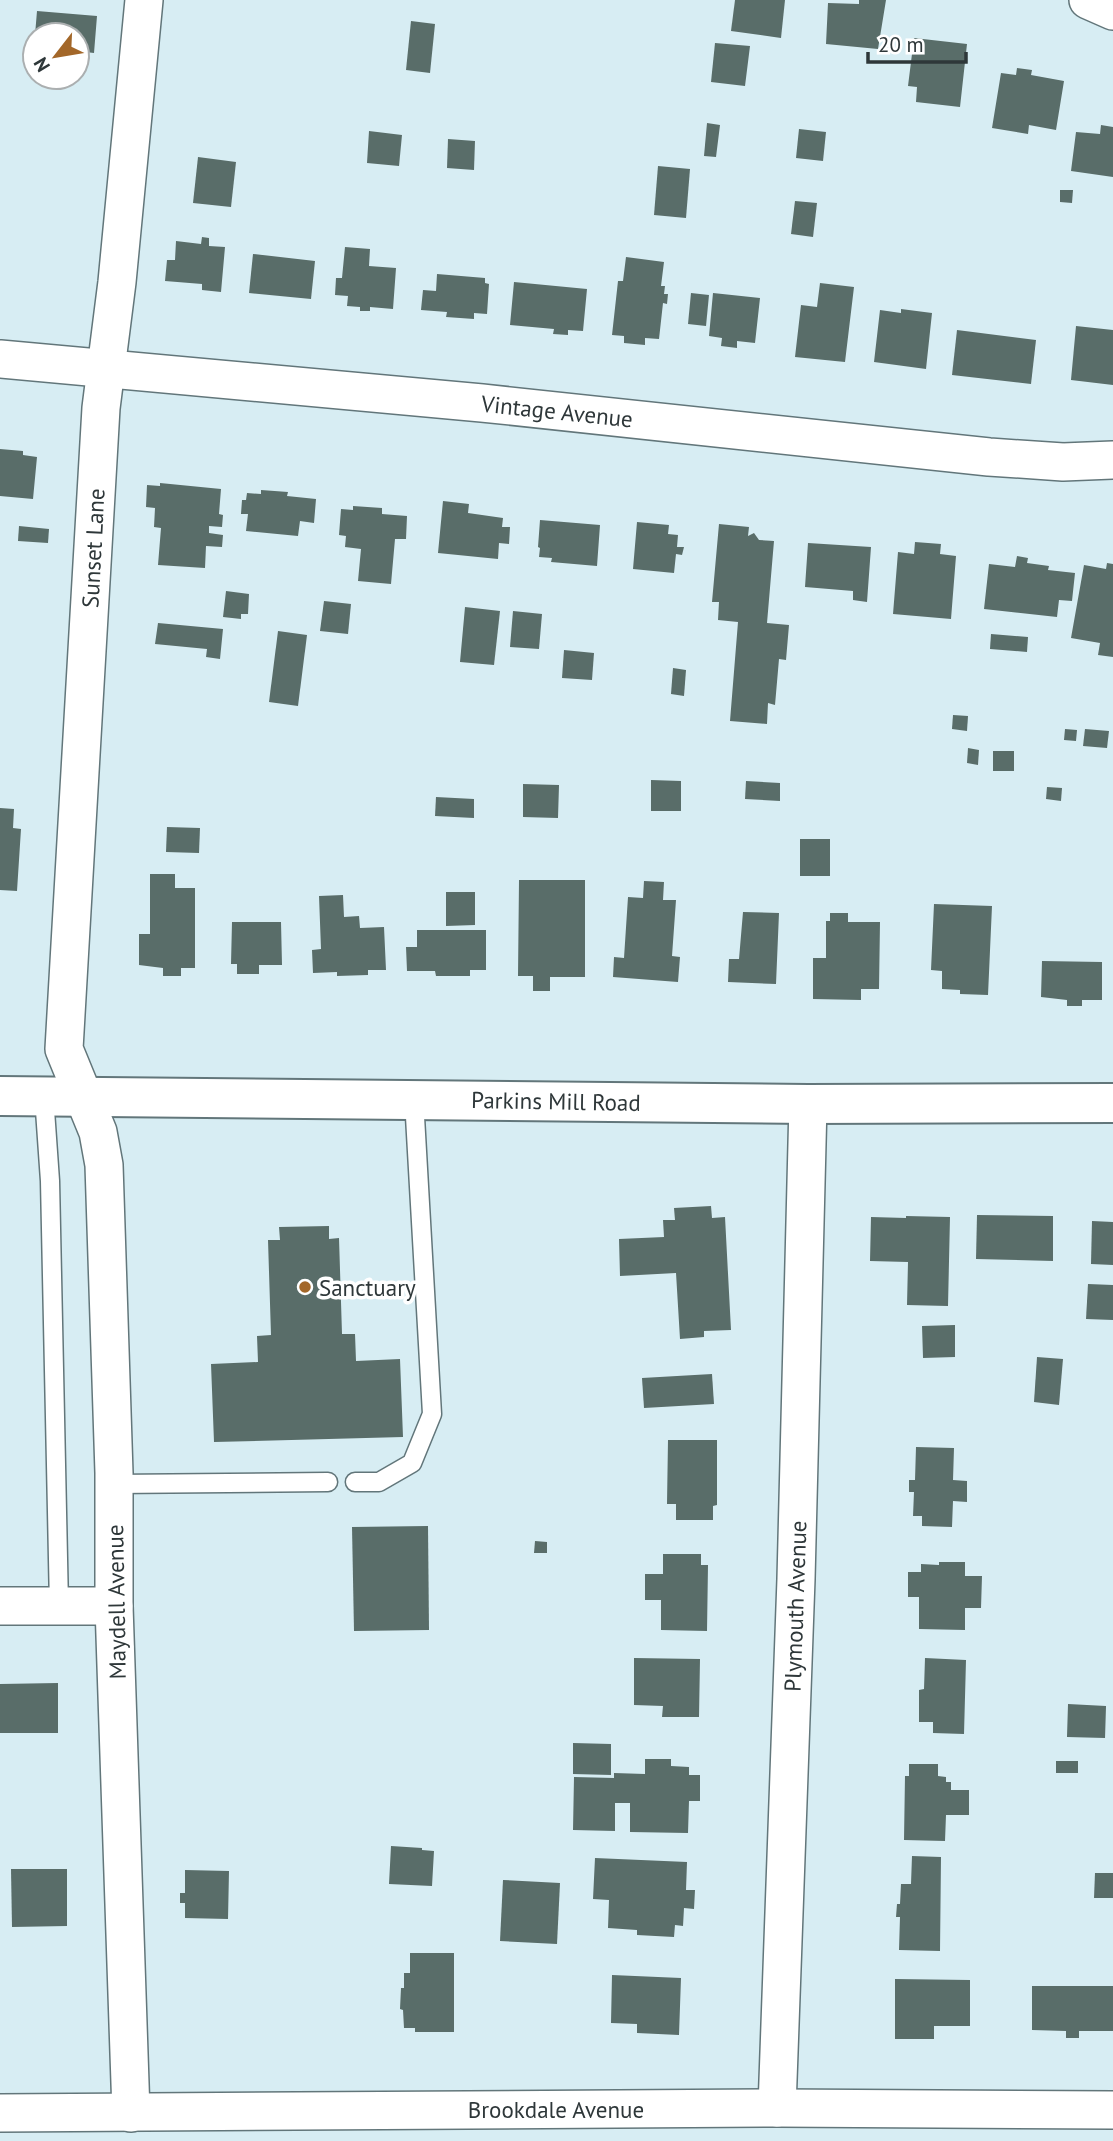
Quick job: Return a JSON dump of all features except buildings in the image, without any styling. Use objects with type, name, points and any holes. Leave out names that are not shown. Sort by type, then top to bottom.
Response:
[{"type":"street","name":"Sunset Lane","points":[[82,1095],[64,1049],[100,422],[117,282],[144,0]]},
{"type":"street","points":[[1088,0],[1113,11]]},
{"type":"street","name":"Vintage Avenue","points":[[0,359],[455,401],[989,457],[1063,462],[1113,460]]},
{"type":"street","name":"Maydell Avenue","points":[[82,1095],[98,1132],[104,1165],[114,1484],[114,1606],[131,2113]]},
{"type":"street","name":"Parkins Mill Road","points":[[0,1096],[808,1104],[1113,1103]]},
{"type":"street","name":"Plymouth Avenue","points":[[777,2108],[796,1579],[808,1104]]},
{"type":"street","points":[[0,1606],[114,1606]]},
{"type":"street","name":"Brookdale Avenue","points":[[0,2113],[131,2113],[433,2126],[777,2108],[1113,2110]]},
{"type":"lane","points":[[44,1096],[50,1181],[59,1606]]},
{"type":"lane","points":[[355,1482],[379,1482],[412,1463],[432,1414],[414,1099]]},
{"type":"lane","points":[[114,1484],[328,1482]]},
{"type":"place","name":"Sanctuary","points":[[305,1287]]}]
